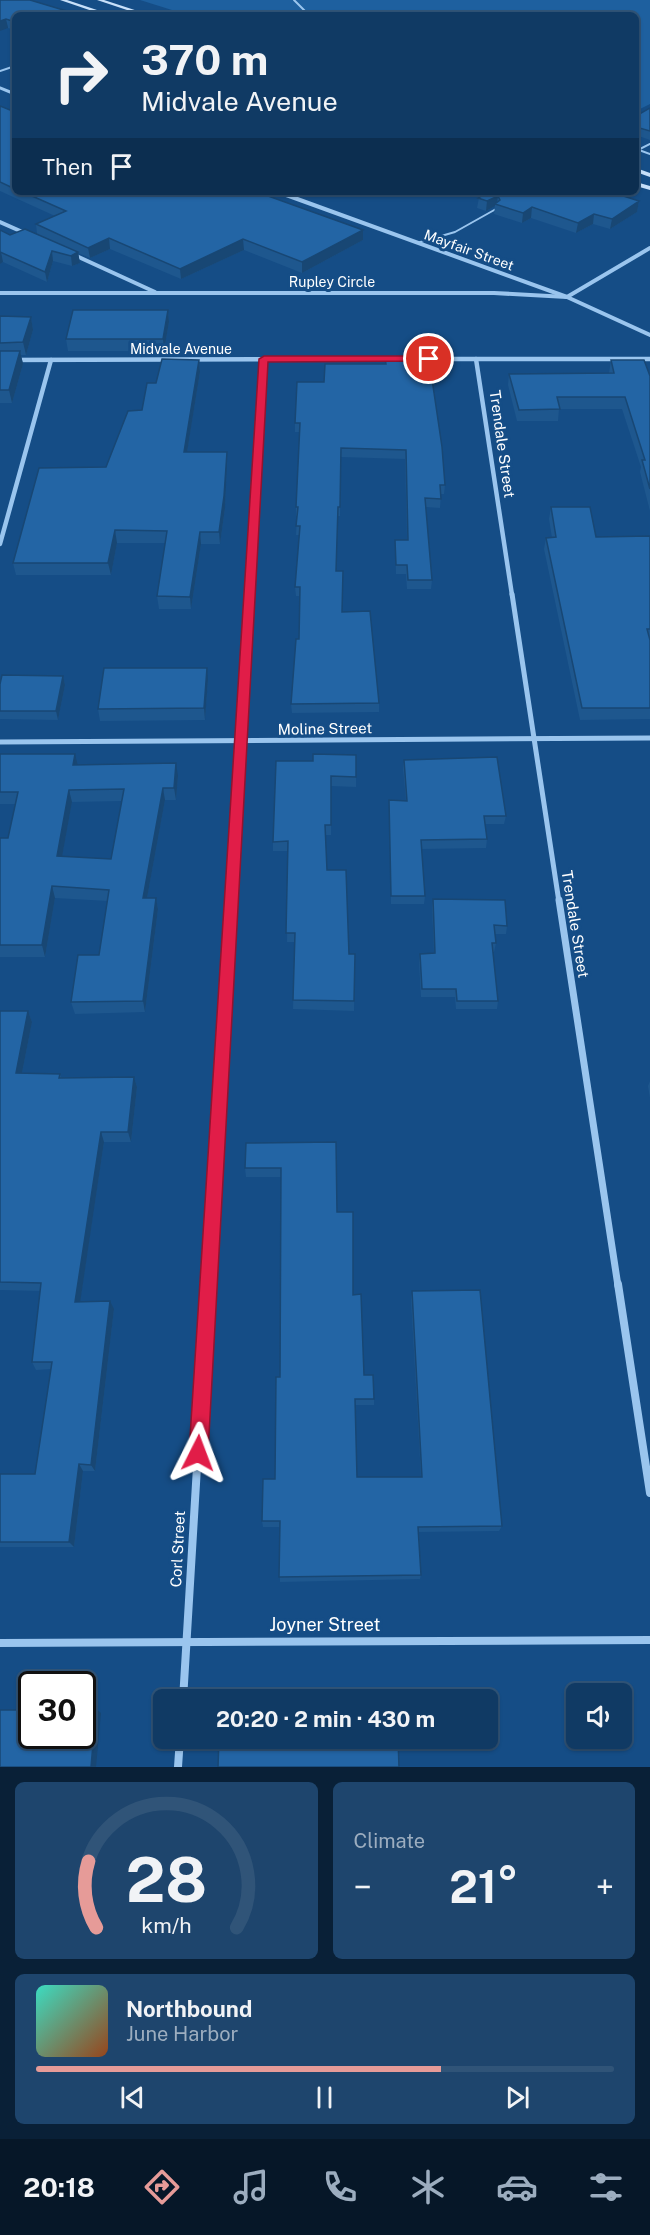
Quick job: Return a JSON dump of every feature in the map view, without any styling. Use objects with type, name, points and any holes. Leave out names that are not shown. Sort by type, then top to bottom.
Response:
[{"type":"main road","points":[[62,0],[100,12]]},
{"type":"main road","points":[[99,0],[137,12]]},
{"type":"street","name":"Mayfair Street","points":[[286,195],[567,297],[650,335]]},
{"type":"street","points":[[0,222],[32,236]]},
{"type":"street","points":[[567,297],[650,248]]},
{"type":"street","points":[[63,250],[158,293]]},
{"type":"street","name":"Rupley Circle","points":[[0,293],[494,293],[567,297]]},
{"type":"street","name":"Corl Street","points":[[184,1689],[264,359]]},
{"type":"street","name":"Midvale Avenue","points":[[0,360],[393,359]]},
{"type":"street","points":[[417,359],[650,359]]},
{"type":"street","name":"Trendale Street","points":[[476,359],[532,737],[650,1493]]},
{"type":"street","points":[[0,544],[51,360]]},
{"type":"street","name":"Moline Street","points":[[0,742],[650,738]]},
{"type":"street","name":"Joyner Street","points":[[0,1643],[650,1640]]},
{"type":"street","points":[[178,1767],[179,1749]]},
{"type":"lane","points":[[294,0],[306,12]]},
{"type":"lane","points":[[417,243],[455,232],[496,209]]},
{"type":"shaded area","points":[[140,0],[650,0],[650,104],[639,110],[639,12],[174,12]]},
{"type":"building","points":[[0,0],[30,0],[70,12],[12,12],[12,21],[6,19],[0,21]]},
{"type":"building","points":[[0,106],[12,111],[12,188],[0,182]]},
{"type":"building","points":[[650,108],[650,131],[639,128],[639,114]]},
{"type":"building","points":[[30,195],[265,195],[363,230],[302,262],[243,239],[180,269],[109,238],[88,248],[36,224],[66,211]]},
{"type":"building","points":[[484,195],[620,195],[639,201],[612,219],[594,214],[578,223],[532,207],[523,213],[495,204],[500,200],[498,196],[487,201],[478,198]]},
{"type":"building","points":[[25,229],[78,252],[71,256],[52,251],[45,272],[0,252],[0,230],[10,235]]},
{"type":"building","points":[[73,310],[168,310],[163,339],[66,339]]},
{"type":"building","points":[[0,316],[31,317],[23,342],[0,343]]},
{"type":"building","points":[[0,351],[20,351],[9,390],[0,390]]},
{"type":"building","points":[[162,359],[199,360],[184,452],[227,452],[219,532],[200,532],[190,597],[157,596],[167,531],[115,530],[108,563],[13,563],[39,468],[106,467],[128,411],[142,410],[147,383],[156,383]]},
{"type":"building","points":[[385,359],[429,359],[442,447],[445,485],[440,485],[441,499],[425,498],[432,580],[408,580],[407,565],[396,565],[395,540],[408,540],[406,450],[341,448],[336,571],[343,571],[342,612],[370,611],[379,703],[291,704],[296,639],[299,639],[300,587],[295,587],[300,526],[296,526],[300,423],[295,423],[297,382],[324,382],[325,364],[386,364]]},
{"type":"building","points":[[611,360],[644,360],[650,376],[650,489],[642,460],[645,460],[625,397],[557,397],[560,409],[519,410],[509,374],[614,373]]},
{"type":"building","points":[[551,507],[590,507],[596,537],[650,536],[650,629],[647,629],[650,640],[650,708],[582,708],[546,538],[556,537]]},
{"type":"building","points":[[104,668],[207,668],[204,708],[98,709]]},
{"type":"building","points":[[2,675],[63,676],[56,711],[0,711]]},
{"type":"building","points":[[0,754],[75,754],[73,765],[176,763],[174,788],[163,788],[143,898],[156,898],[143,1001],[71,1002],[78,955],[99,955],[109,890],[52,886],[42,945],[0,945],[0,838],[8,838],[18,792],[0,792]],"holes":[[[124,789],[111,859],[57,856],[69,790]]]},
{"type":"building","points":[[313,754],[356,755],[356,777],[331,776],[331,825],[325,825],[327,870],[346,870],[349,954],[355,954],[354,1001],[293,1000],[295,933],[286,933],[288,841],[273,842],[276,761],[313,761]]},
{"type":"building","points":[[497,757],[506,816],[484,816],[487,839],[421,840],[425,896],[391,896],[389,800],[407,801],[404,760]]},
{"type":"building","points":[[433,899],[505,900],[507,926],[494,925],[496,943],[492,943],[498,1001],[457,1001],[456,989],[422,989],[420,954],[435,953]]},
{"type":"building","points":[[0,1011],[28,1011],[16,1073],[60,1074],[59,1078],[134,1077],[128,1132],[101,1132],[75,1302],[110,1301],[91,1465],[79,1464],[69,1542],[0,1542],[0,1474],[35,1474],[52,1362],[32,1362],[41,1283],[0,1282]]},
{"type":"building","points":[[336,1142],[337,1212],[353,1212],[353,1295],[361,1294],[364,1375],[373,1375],[374,1399],[355,1399],[357,1477],[422,1477],[412,1291],[480,1290],[502,1526],[418,1527],[421,1575],[279,1577],[280,1521],[262,1521],[263,1479],[275,1479],[276,1377],[280,1377],[281,1168],[245,1168],[246,1143]]},
{"type":"building","points":[[0,1710],[18,1710],[18,1749],[93,1749],[91,1767],[0,1767]]},
{"type":"building","points":[[219,1749],[398,1749],[399,1767],[218,1767]]},
{"type":"route","points":[[198,1453],[264,359],[429,359]]}]
